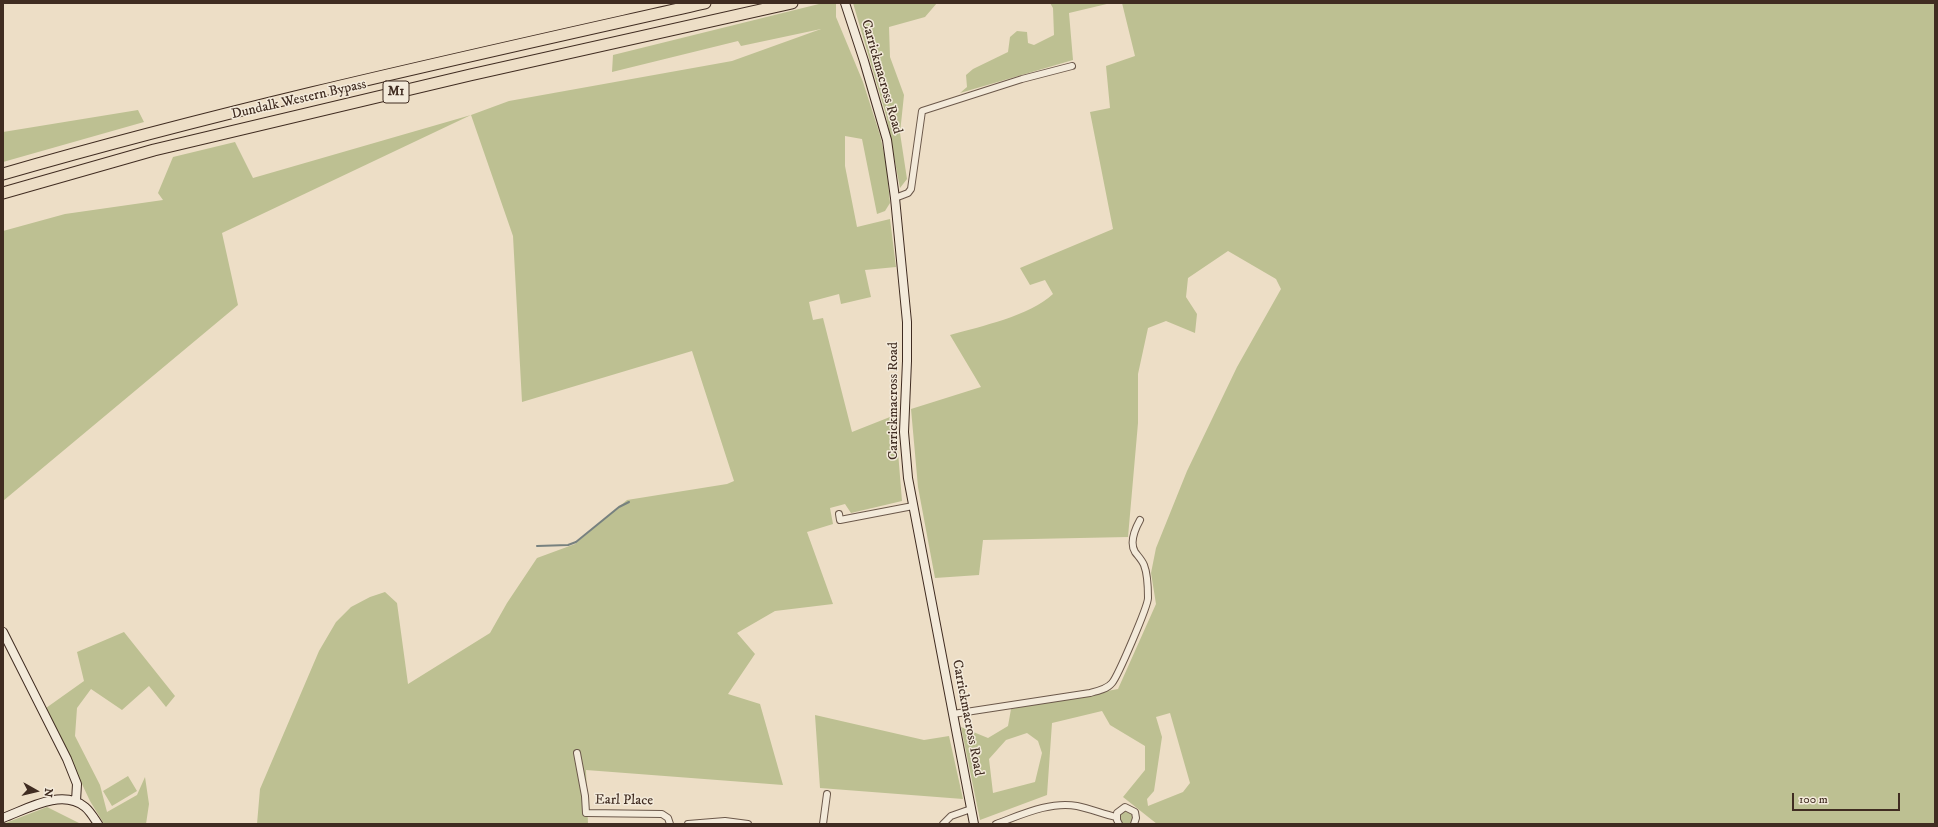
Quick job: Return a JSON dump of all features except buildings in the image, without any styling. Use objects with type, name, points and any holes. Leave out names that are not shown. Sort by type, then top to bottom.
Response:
[{"type":"highway","name":"Dundalk Western Bypass","points":[[3,174],[163,129],[470,56],[705,3]]},
{"type":"highway","name":"Dundalk Western Bypass","points":[[3,193],[154,150],[470,75],[792,3]]},
{"type":"main road","name":"Carrickmacross Road","points":[[845,3],[864,60],[887,140],[895,198],[907,322],[904,432],[908,478],[974,824]]},
{"type":"main road","points":[[3,632],[67,759],[77,784],[76,801]]},
{"type":"main road","points":[[3,818],[54,800],[69,799],[76,801],[86,808],[98,824]]},
{"type":"street","points":[[895,198],[908,193],[911,189],[922,111],[1022,79],[1072,66]]},
{"type":"street","points":[[839,514],[840,520],[913,506]]},
{"type":"street","points":[[953,714],[1090,693],[1103,689],[1112,684],[1120,669],[1148,600],[1145,569],[1143,563],[1134,551],[1133,544],[1135,530],[1140,520]]},
{"type":"street","name":"Earl Place","points":[[577,753],[585,796],[586,813],[662,814],[668,818],[670,824]]},
{"type":"street","points":[[822,824],[827,794]]},
{"type":"street","points":[[996,824],[1035,809],[1054,806],[1076,806],[1116,817]]},
{"type":"street","points":[[1119,824],[1116,817],[1119,810],[1129,808],[1136,815],[1134,824]]},
{"type":"street","points":[[943,824],[951,816],[971,809]]},
{"type":"street","points":[[688,824],[725,821],[748,824]]},
{"type":"green space","points":[[823,3],[836,3],[836,17],[863,82],[880,135],[886,162],[890,203],[885,211],[877,214],[862,139],[845,136],[845,166],[857,227],[890,219],[896,267],[865,270],[871,297],[841,304],[839,294],[809,302],[813,320],[823,318],[852,432],[895,415],[902,501],[851,513],[845,504],[830,508],[833,524],[807,532],[833,604],[775,611],[737,633],[755,654],[728,694],[760,704],[783,785],[586,770],[588,824],[257,824],[260,789],[319,651],[336,622],[351,607],[370,597],[385,592],[397,603],[408,684],[490,633],[507,603],[537,558],[575,544],[627,500],[727,484],[734,481],[692,351],[522,402],[513,236],[471,115],[509,101],[732,61],[821,29],[741,46],[738,41],[612,72],[613,55]]},
{"type":"green space","points":[[853,3],[937,3],[925,17],[889,27],[890,57],[904,95],[900,133],[907,179],[900,188],[886,115]]},
{"type":"green space","points":[[1050,3],[1111,3],[1069,13],[1073,60],[960,93],[967,87],[966,75],[973,69],[1008,52],[1010,37],[1017,31],[1027,32],[1028,43],[1034,45],[1054,35],[1053,8]]},
{"type":"green space","points":[[1122,3],[1935,3],[1935,824],[1157,824],[1123,797],[1145,770],[1145,746],[1110,725],[1102,711],[1052,723],[1047,795],[980,820],[961,727],[988,738],[1008,726],[1011,709],[1118,689],[1156,604],[1151,573],[1156,548],[1187,471],[1237,367],[1281,289],[1276,279],[1228,251],[1188,278],[1186,297],[1197,314],[1195,333],[1166,321],[1148,328],[1138,374],[1138,423],[1128,537],[983,540],[979,575],[935,578],[918,487],[911,409],[981,387],[950,335],[990,324],[1018,314],[1043,302],[1053,294],[1045,280],[1030,285],[1020,268],[1113,229],[1090,112],[1110,108],[1106,66],[1135,56]],"holes":[[[1170,713],[1190,783],[1183,792],[1148,806],[1147,799],[1154,791],[1162,737],[1156,717]],[[1027,733],[1038,741],[1042,753],[1035,782],[993,793],[989,759],[1006,740]]]},
{"type":"green space","points":[[138,110],[144,122],[3,162],[3,132]]},
{"type":"green space","points":[[471,115],[222,233],[238,305],[3,501],[3,231],[65,214],[163,200],[158,193],[173,157],[235,142],[253,178]]},
{"type":"green space","points":[[124,632],[175,696],[166,707],[149,686],[122,710],[91,689],[77,708],[75,736],[100,785],[107,812],[137,795],[145,777],[149,804],[146,824],[104,824],[90,801],[46,708],[84,681],[77,652]]},
{"type":"green space","points":[[815,715],[924,740],[949,736],[963,799],[820,788]]},
{"type":"green space","points":[[128,776],[137,791],[112,806],[103,791]]},
{"type":"green space","points":[[47,807],[81,824],[3,824]]},
{"type":"green space","points":[[1126,811],[1131,813],[1133,818],[1131,823],[1126,825],[1121,823],[1119,818],[1121,813]]},
{"type":"waterway","points":[[537,546],[568,545],[576,542],[619,507],[629,502]]}]
